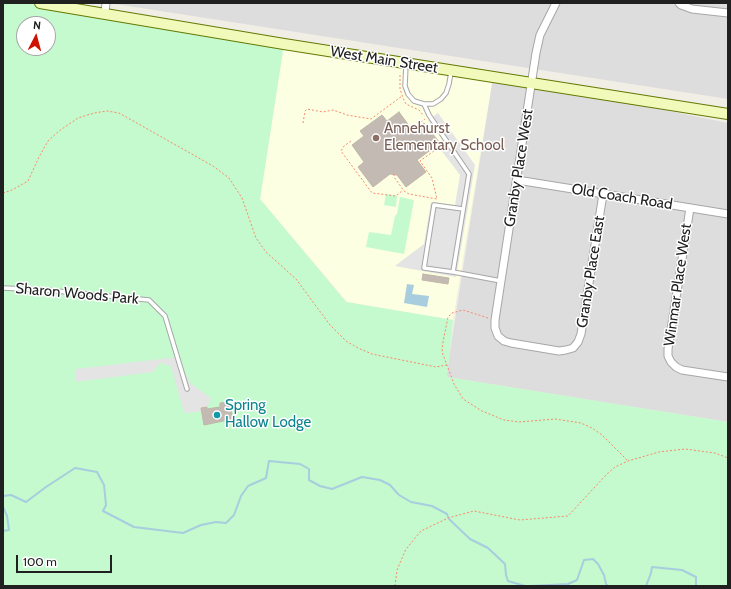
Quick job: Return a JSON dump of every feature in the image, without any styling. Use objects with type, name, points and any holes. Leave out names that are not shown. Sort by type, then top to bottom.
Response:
[{"type":"main road","name":"West Main Street","points":[[40,3],[106,8],[284,44],[728,114]]},
{"type":"street","name":"Granby Place West","points":[[498,336],[495,328],[495,320],[540,35],[556,3]]},
{"type":"street","points":[[679,3],[680,5],[692,9],[728,13]]},
{"type":"street","name":"Old Coach Road","points":[[517,180],[728,214]]},
{"type":"street","name":"Granby Place East","points":[[498,336],[504,341],[512,343],[559,351],[573,348],[578,342],[581,334],[603,194]]},
{"type":"street","name":"Winmar Place West","points":[[690,208],[668,356],[671,362],[682,370],[728,377]]},
{"type":"lane","points":[[406,63],[405,81],[408,94],[414,101],[424,104],[434,104],[446,93],[450,84],[451,70]]},
{"type":"lane","points":[[424,104],[429,115],[468,174],[452,272]]},
{"type":"lane","points":[[463,209],[434,205],[424,268],[501,281]]},
{"type":"lane","name":"Sharon Woods Park","points":[[3,288],[46,290],[149,300],[165,316],[187,389]]},
{"type":"path","points":[[400,72],[399,80],[402,96],[406,104],[419,110],[425,118],[411,129]]},
{"type":"path","points":[[303,123],[305,111],[307,109],[322,112],[333,110],[347,115],[371,119],[402,96]]},
{"type":"path","points":[[3,193],[28,181],[48,142],[59,131],[78,118],[94,113],[107,111],[119,113],[212,166],[229,178],[242,198],[256,238],[266,252],[296,280],[330,325],[346,341],[372,354],[436,367],[447,365]]},
{"type":"path","points":[[351,141],[344,146],[341,151],[372,192],[396,196],[403,189]]},
{"type":"path","points":[[394,174],[394,177],[403,189],[409,194],[437,199],[432,178],[420,161],[443,144]]},
{"type":"path","points":[[488,318],[463,310],[452,313],[448,317],[442,352],[454,384],[463,399],[482,411],[504,420],[519,422],[555,420],[581,423],[602,435],[628,461]]},
{"type":"path","points":[[395,586],[397,570],[406,549],[421,531],[448,518],[474,511],[520,520],[568,516],[607,474],[615,467],[628,461],[659,452],[685,449],[715,453],[728,458]]},
{"type":"shaded area","points":[[109,3],[728,3],[728,99]]},
{"type":"shaded area","name":"Annehurst Elementary School","points":[[284,44],[493,77],[453,320],[347,302],[260,199]]},
{"type":"shaded area","points":[[493,77],[532,83],[728,123],[728,422],[446,377]]},
{"type":"shaded area","points":[[438,113],[475,165],[456,277],[395,266],[424,244],[431,202],[455,205],[460,175],[441,150],[446,145],[428,120]]},
{"type":"shaded area","points":[[178,357],[190,383],[211,398],[206,411],[184,413],[171,366],[160,363],[153,372],[75,382],[76,369]]},
{"type":"green space","points":[[3,3],[40,3],[284,44],[260,199],[346,302],[453,320],[447,377],[728,422],[728,586],[3,586]]},
{"type":"green space","points":[[386,194],[397,196],[396,207],[384,205]]},
{"type":"green space","points":[[400,197],[414,200],[404,254],[366,247],[369,232],[391,235]]},
{"type":"water","points":[[407,284],[414,285],[412,294],[429,296],[427,307],[404,303]]},
{"type":"building","points":[[399,112],[413,131],[424,123],[440,143],[417,160],[426,172],[406,187],[397,175],[390,174],[373,187],[358,167],[364,162],[352,145],[364,136],[360,131],[382,115],[387,121]]},
{"type":"building","points":[[423,274],[449,278],[448,284],[422,280]]},
{"type":"building","name":"Spring Hallow Lodge","points":[[229,402],[233,419],[204,425],[201,408],[207,407],[207,409],[220,407],[220,403]]},
{"type":"waterway","points":[[3,496],[11,495],[26,502],[75,468],[97,472],[104,485],[106,505],[103,511],[134,527],[183,533],[201,525],[216,522],[226,523],[234,515],[241,496],[248,486],[266,478],[269,461],[300,464],[309,469],[309,480],[320,486],[332,489],[362,477],[380,480],[390,485],[399,495],[411,502],[432,506],[447,514],[448,517]]},
{"type":"waterway","points":[[3,507],[7,516],[9,530],[3,531]]},
{"type":"waterway","points":[[449,519],[470,539],[488,548],[505,564],[508,581],[525,586]]},
{"type":"waterway","points":[[530,586],[568,584],[577,580],[584,560],[593,559],[598,564],[608,586]]},
{"type":"waterway","points":[[646,586],[652,567],[682,570],[696,577],[696,586]]},
{"type":"place","name":"Annehurst Elementary School","points":[[376,138]]},
{"type":"place","name":"Spring Hallow Lodge","points":[[217,415]]}]
